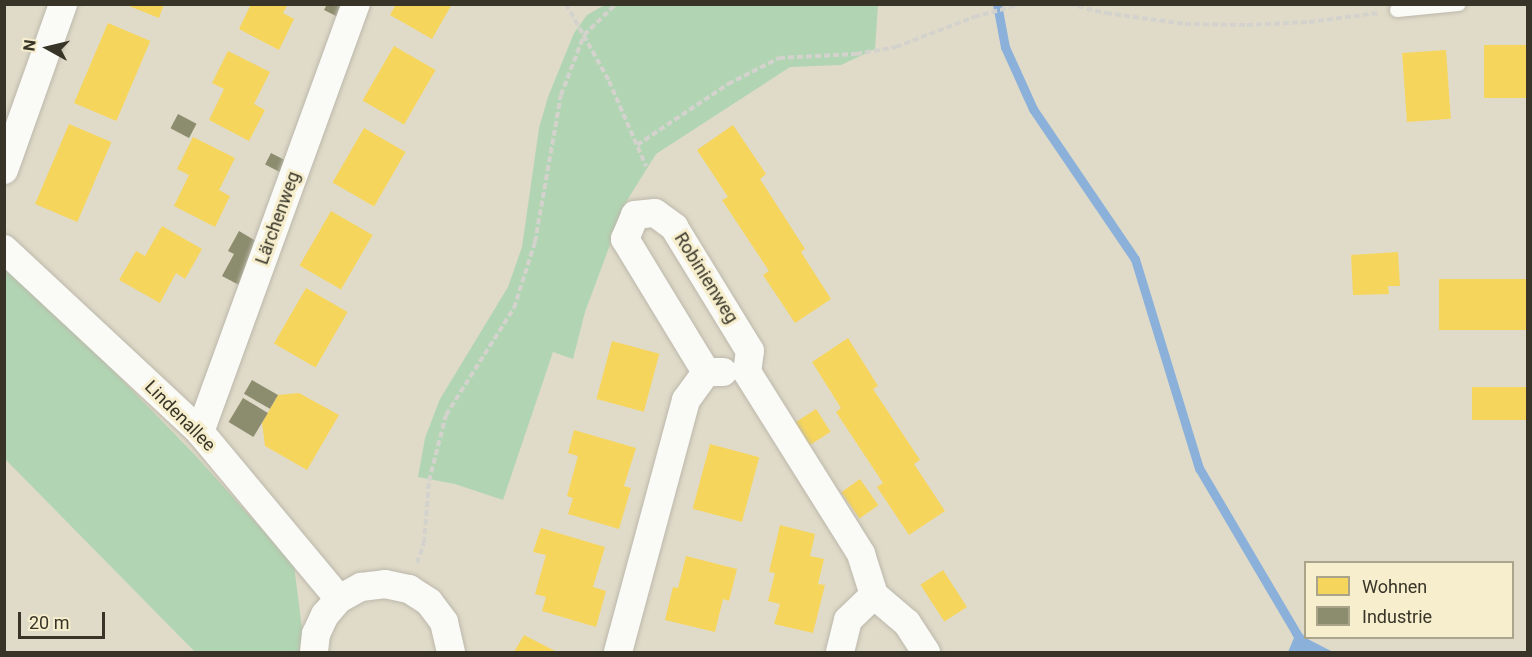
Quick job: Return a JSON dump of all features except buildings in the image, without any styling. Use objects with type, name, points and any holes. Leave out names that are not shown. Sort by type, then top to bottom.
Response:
[{"type":"street","points":[[4,170],[63,4]]},
{"type":"street","name":"Lärchenweg","points":[[200,432],[356,4]]},
{"type":"street","name":"Robinienweg","points":[[706,372],[625,239],[635,215],[655,213],[674,227],[750,351],[747,372],[861,554],[874,595]]},
{"type":"street","name":"Lindenallee","points":[[4,249],[200,432],[339,599]]},
{"type":"street","points":[[618,652],[686,400],[706,372],[747,372]]},
{"type":"street","points":[[314,652],[316,634],[325,615],[339,599],[361,587],[385,584],[409,589],[429,602],[444,622],[451,652]]},
{"type":"street","points":[[840,652],[848,620],[874,595],[907,623],[926,652]]},
{"type":"lane","points":[[1397,10],[1459,4]]},
{"type":"path","points":[[566,4],[609,81],[646,166]]},
{"type":"path","points":[[415,569],[424,543],[429,482],[446,415],[514,308],[535,242],[561,95],[584,35],[615,4]]},
{"type":"path","points":[[637,145],[728,84],[779,58],[844,55],[896,47],[974,17],[1022,4]]},
{"type":"path","points":[[1070,4],[1106,13],[1185,24],[1247,26],[1319,21],[1397,10]]},
{"type":"green space","points":[[606,4],[878,5],[875,49],[841,65],[790,67],[656,154],[626,202],[585,312],[573,359],[553,352],[503,500],[455,484],[418,477],[425,438],[440,399],[508,287],[522,247],[539,128],[548,97],[574,33],[587,15]]},
{"type":"green space","points":[[4,268],[65,321],[194,454],[294,565],[305,652],[195,652],[5,459]]},
{"type":"water","points":[[1296,633],[1333,652],[1288,652]]},
{"type":"waterway","points":[[997,4],[1005,47],[1033,109],[1135,259],[1199,468],[1296,633],[1311,652]]}]
